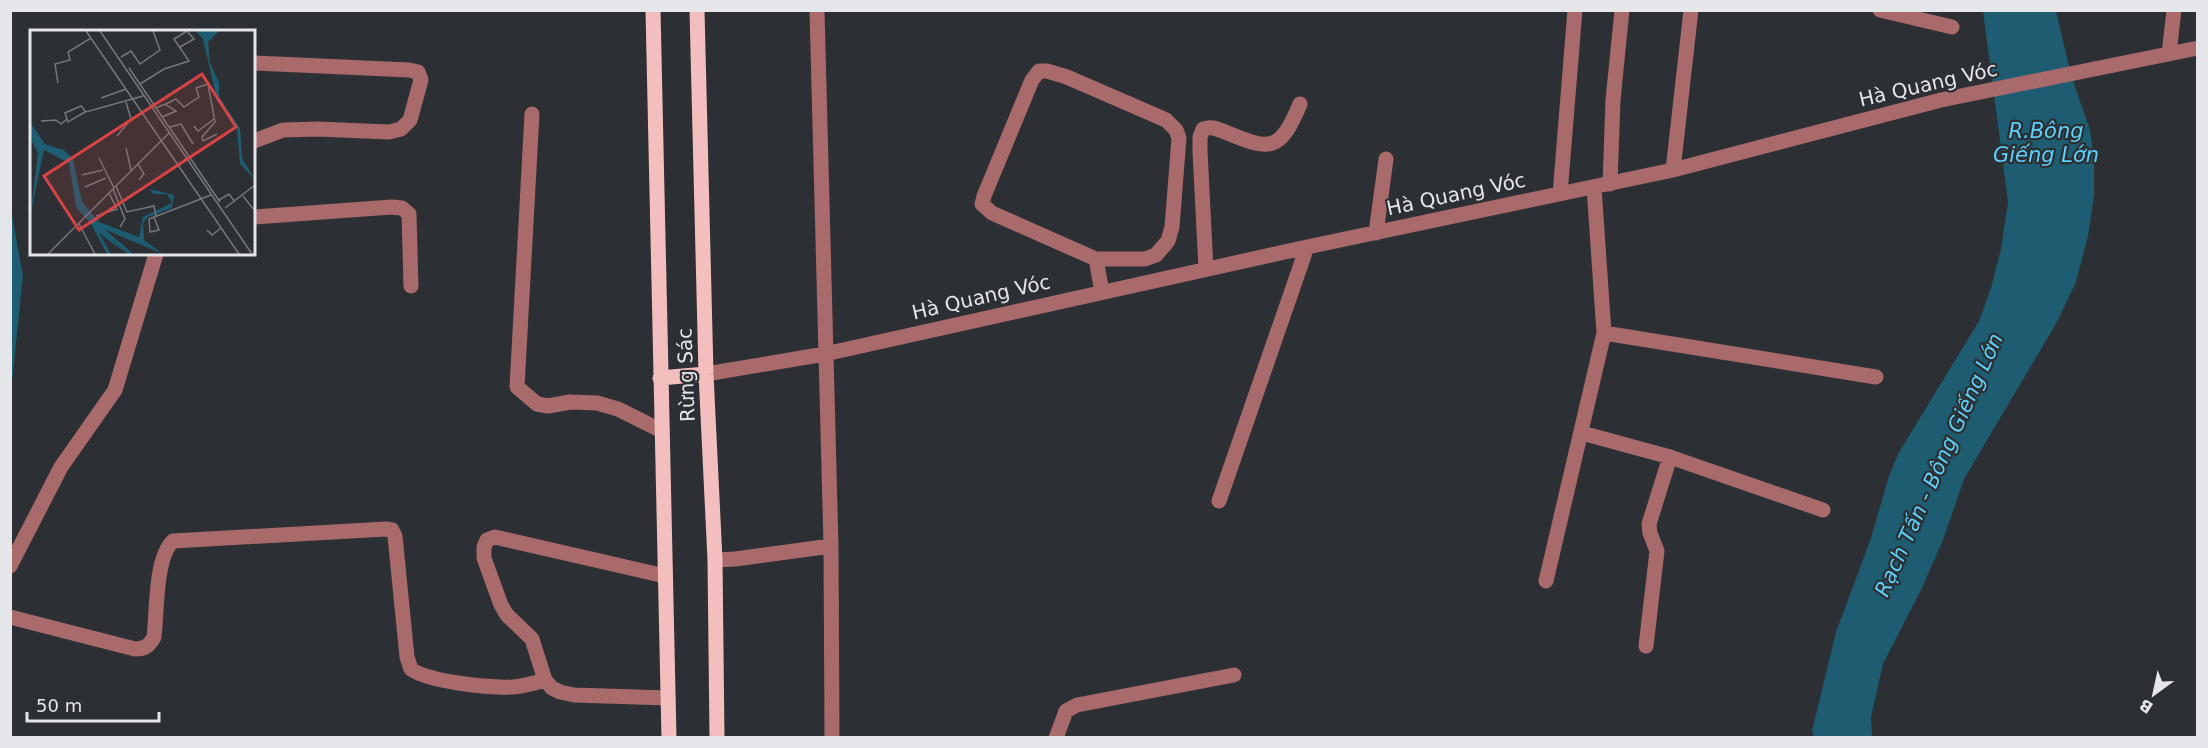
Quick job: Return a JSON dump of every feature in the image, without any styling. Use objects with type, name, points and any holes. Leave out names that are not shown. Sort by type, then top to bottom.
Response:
[{"type":"main road","name":"Rừng Sác","points":[[653,10],[669,738]]},
{"type":"main road","name":"Rừng Sác","points":[[697,10],[713,372],[717,738]]},
{"type":"main road","points":[[660,378],[713,372]]},
{"type":"street","points":[[817,10],[831,546],[832,738]]},
{"type":"street","points":[[1560,194],[1575,10]]},
{"type":"street","points":[[1610,184],[1613,100],[1622,10]]},
{"type":"street","points":[[1673,170],[1691,10]]},
{"type":"street","points":[[1880,10],[1952,27]]},
{"type":"street","points":[[2169,54],[2174,10]]},
{"type":"street","name":"Hà Quang Vóc","points":[[713,372],[825,354],[1307,247],[1610,184],[1673,170],[1941,100],[2198,48]]},
{"type":"street","points":[[255,63],[409,70],[418,72],[421,80],[410,120],[401,129],[388,132],[283,130],[255,141]]},
{"type":"street","points":[[1039,71],[1067,77],[1166,120],[1176,130],[1179,138],[1172,227],[1168,241],[1156,255],[1145,259],[1096,259],[992,213],[982,204],[1032,80],[1039,71]]},
{"type":"street","points":[[1206,269],[1200,151],[1200,137],[1203,129],[1211,127],[1253,143],[1272,145],[1281,140],[1293,122],[1300,104]]},
{"type":"street","points":[[532,114],[517,387],[537,404],[548,406],[570,402],[597,403],[618,409],[662,431]]},
{"type":"street","points":[[1376,233],[1386,159]]},
{"type":"street","points":[[1546,581],[1604,333],[1594,187]]},
{"type":"street","points":[[255,217],[402,208],[409,214],[411,285]]},
{"type":"street","points":[[1219,501],[1307,247]]},
{"type":"street","points":[[10,566],[61,467],[115,390],[156,255]]},
{"type":"street","points":[[1096,259],[1102,292]]},
{"type":"street","points":[[1604,333],[1876,377]]},
{"type":"street","points":[[1582,433],[1670,457],[1823,510]]},
{"type":"street","points":[[1646,646],[1657,551],[1649,524],[1670,457]]},
{"type":"street","points":[[10,617],[135,649],[144,649],[154,637],[162,561],[167,546],[173,541],[386,529],[392,530],[395,536],[407,657],[411,669],[424,676],[500,687],[515,687],[545,680]]},
{"type":"street","points":[[666,576],[495,537],[487,540],[484,547],[484,558],[501,606],[532,639],[545,680],[552,688],[574,695],[668,698]]},
{"type":"street","points":[[715,560],[831,546]]},
{"type":"street","points":[[1056,738],[1066,711],[1077,705],[1234,675]]},
{"type":"water","name":"R.Bông Giếng Lớn","points":[[1983,11],[2056,11],[2071,75],[2090,130],[2094,159],[2094,196],[2088,236],[2076,282],[2057,322],[1964,479],[1943,540],[1922,588],[1883,664],[1871,717],[1872,737],[1814,737],[1812,731],[1836,632],[1871,538],[1889,476],[1898,454],[1979,321],[1991,288],[2001,249],[2008,202]]},
{"type":"water","points":[[10,210],[23,276],[11,391]]},
{"type":"water label","name":"Rạch Tấn - Bông Giếng Lớn","points":[[1939,465]]}]
